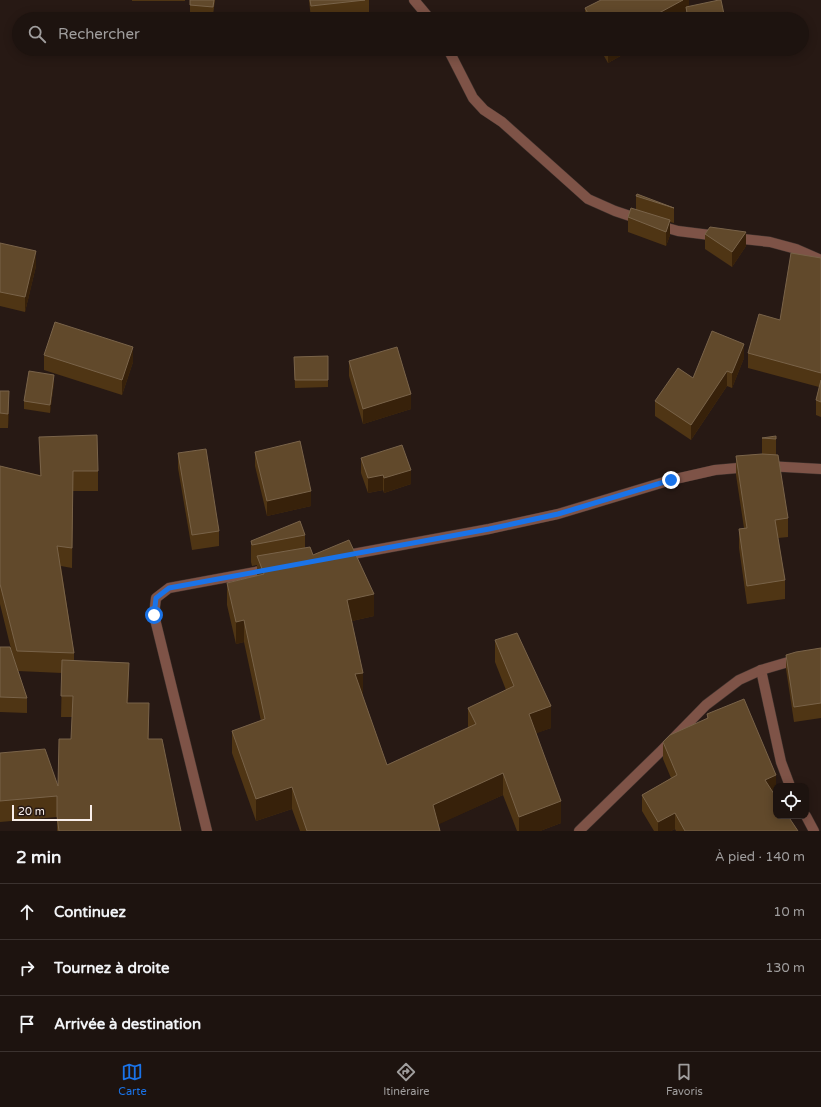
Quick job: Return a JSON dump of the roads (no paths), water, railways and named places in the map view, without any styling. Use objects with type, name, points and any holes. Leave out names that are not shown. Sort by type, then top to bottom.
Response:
[{"type":"street","points":[[414,0],[424,12]]},
{"type":"street","points":[[452,56],[473,98],[484,110],[502,122],[588,199],[615,211],[678,231],[770,242],[796,249],[821,260]]},
{"type":"street","points":[[333,558],[558,514],[671,480],[715,470],[762,466],[821,468]]},
{"type":"street","points":[[207,831],[154,615],[156,598],[169,588],[278,568]]},
{"type":"street","points":[[579,831],[706,705],[739,680],[761,670],[795,660],[821,656]]},
{"type":"street","points":[[761,670],[781,762],[789,783]]},
{"type":"street","points":[[808,819],[814,831]]}]
